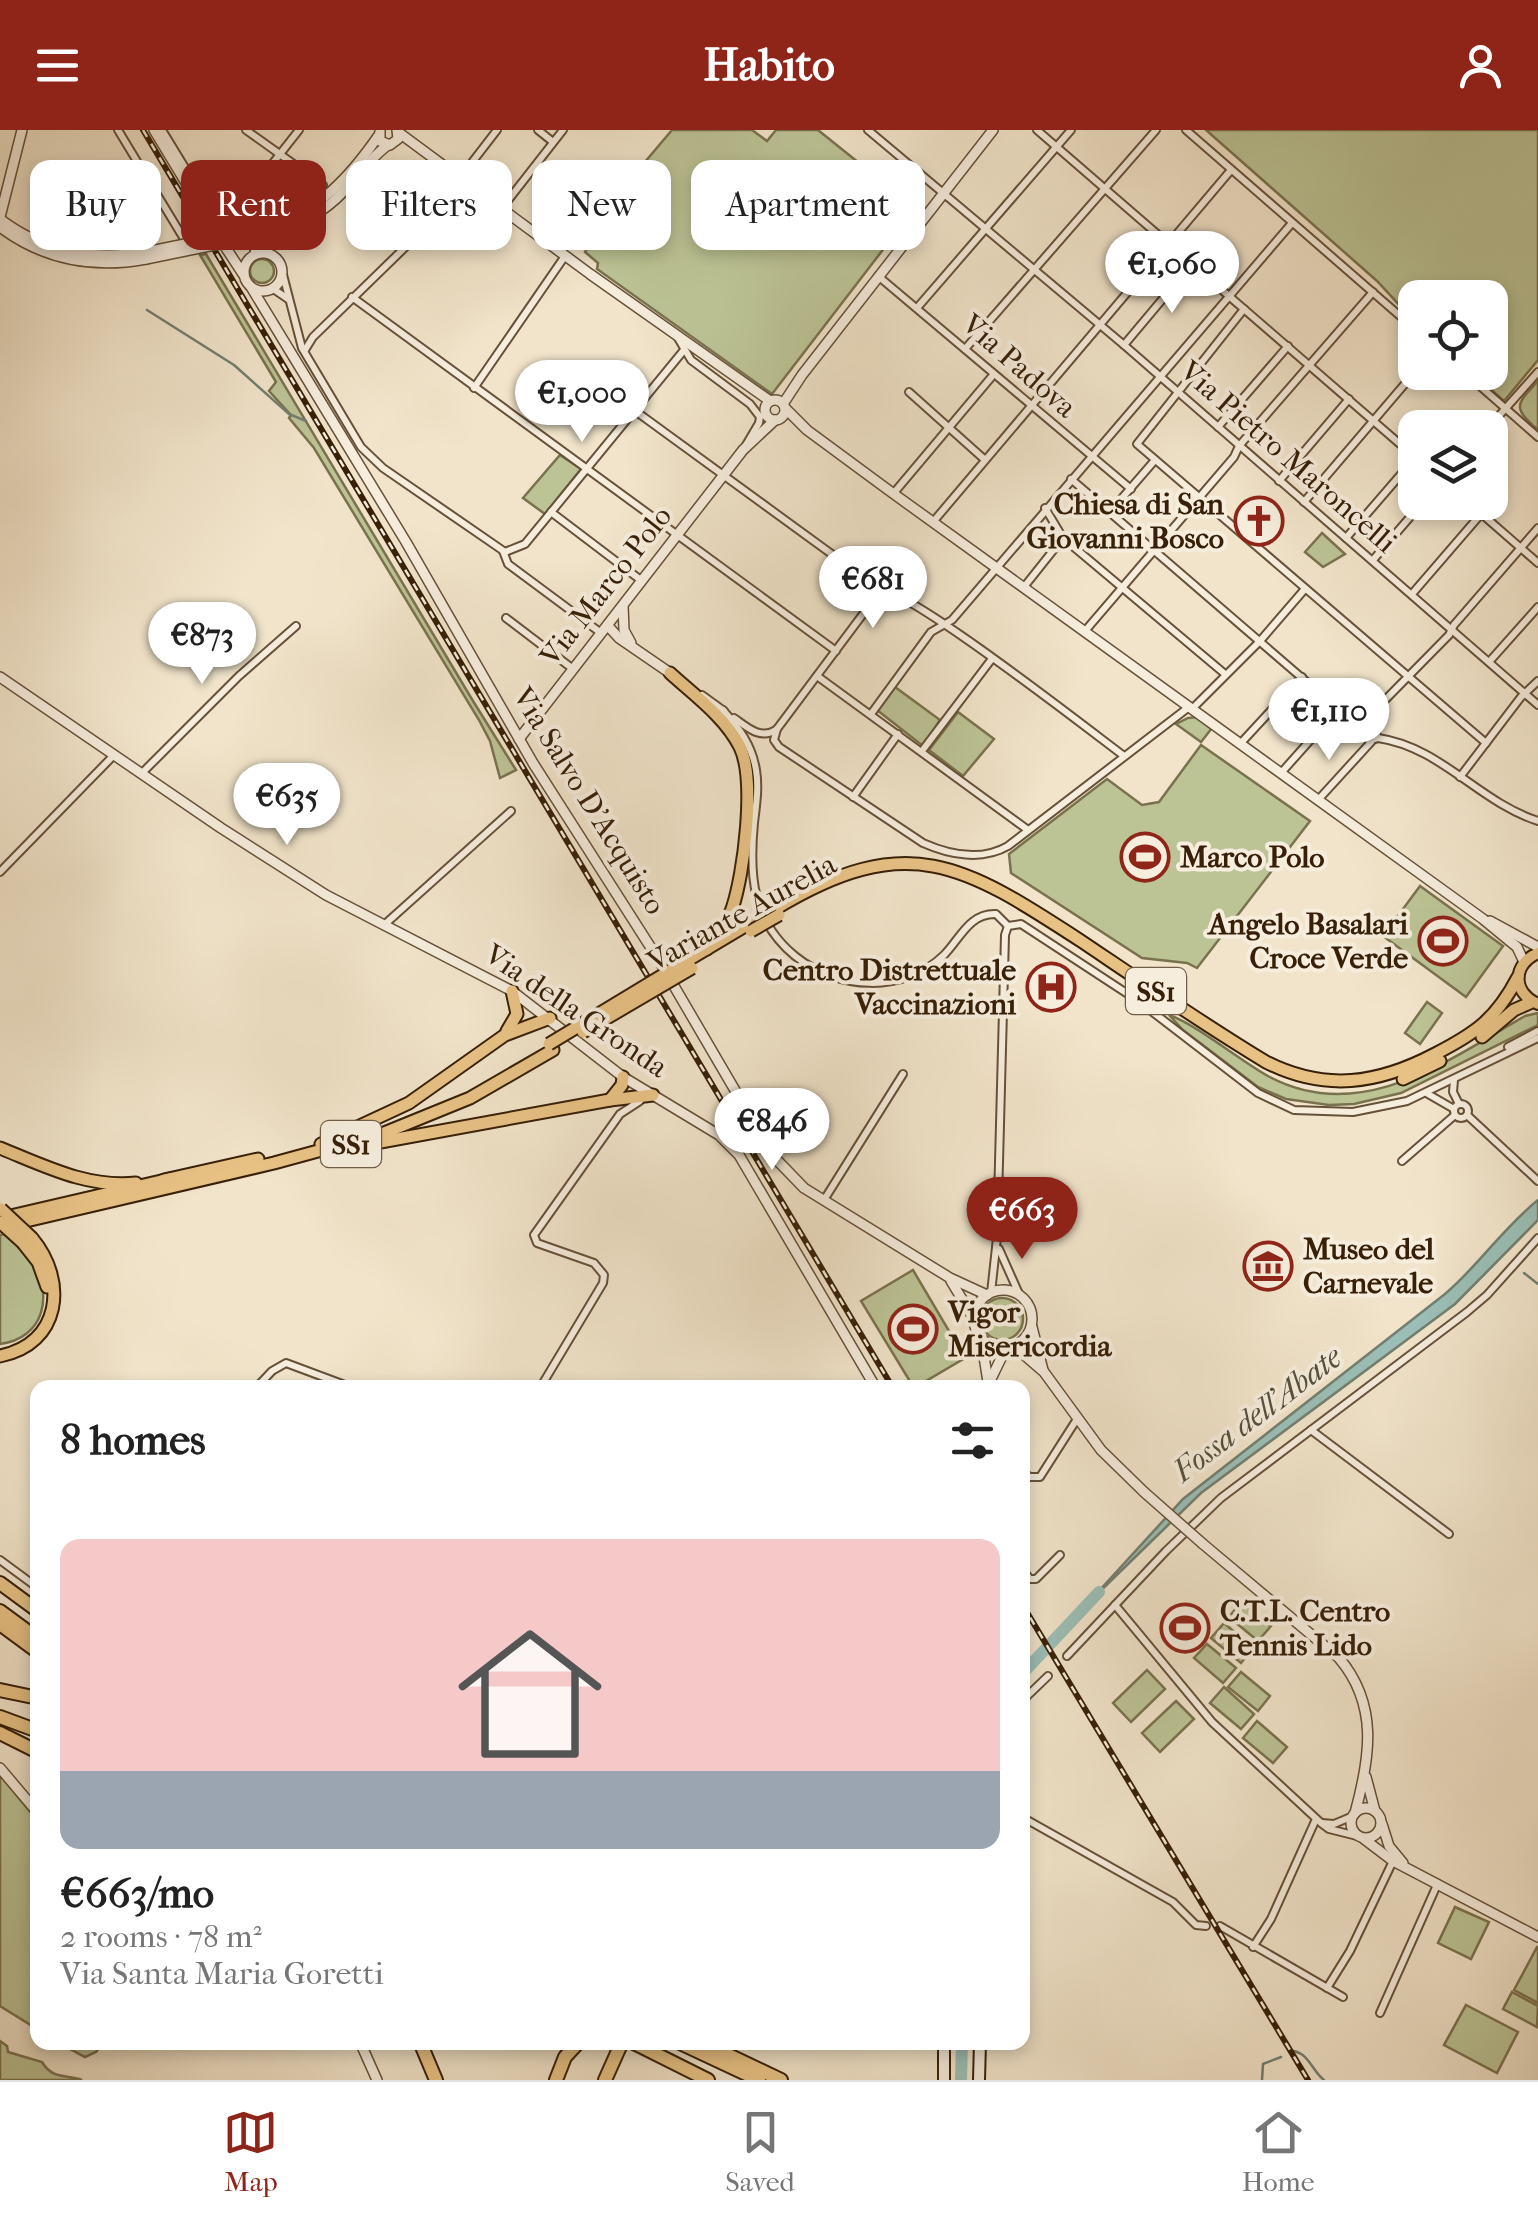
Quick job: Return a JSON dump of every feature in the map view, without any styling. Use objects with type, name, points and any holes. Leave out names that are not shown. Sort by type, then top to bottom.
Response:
[{"type":"highway","points":[[670,673],[726,726],[747,769],[748,801],[736,896],[728,920],[708,949]]},
{"type":"highway","name":"Variante Aurelia","points":[[777,912],[815,885],[861,869],[918,864],[954,870],[1005,892],[1266,1062],[1298,1076],[1330,1082],[1362,1082],[1392,1075],[1450,1047],[1490,1021],[1518,977]]},
{"type":"highway","name":"Variante Aurelia","points":[[0,1223],[326,1146],[430,1116],[777,912],[830,886],[861,876],[918,872],[956,878],[1008,903],[1260,1068],[1295,1083],[1326,1090],[1358,1090],[1406,1078],[1475,1041],[1514,1010],[1535,1003]]},
{"type":"highway","name":"Variante Aurelia","points":[[690,964],[708,949],[751,927]]},
{"type":"highway","points":[[505,1035],[517,1014],[512,991]]},
{"type":"highway","points":[[326,1146],[409,1102],[505,1035],[550,1018]]},
{"type":"highway","points":[[610,1100],[622,1085],[623,1077]]},
{"type":"highway","points":[[326,1146],[655,1096]]},
{"type":"highway","name":"Variante Aurelia","points":[[0,1148],[98,1184],[172,1179],[326,1146]]},
{"type":"highway","points":[[0,1223],[172,1179]]},
{"type":"highway","points":[[0,1209],[52,1272],[52,1309],[37,1338],[22,1350],[0,1354]]},
{"type":"highway","points":[[0,1223],[27,1241]]},
{"type":"highway","points":[[0,1583],[30,1604]]},
{"type":"highway","points":[[0,1611],[30,1633]]},
{"type":"highway","points":[[1,1626],[30,1646]]},
{"type":"highway","points":[[0,1690],[30,1696]]},
{"type":"highway","points":[[0,1716],[30,1729]]},
{"type":"highway","points":[[0,1733],[30,1748]]},
{"type":"highway","points":[[423,2050],[435,2078]]},
{"type":"highway","points":[[556,2080],[571,2050]]},
{"type":"highway","points":[[605,2080],[619,2050]]},
{"type":"highway","points":[[648,2050],[708,2080]]},
{"type":"highway","points":[[695,2050],[759,2080]]},
{"type":"highway","points":[[718,2050],[781,2080]]},
{"type":"main road","points":[[1524,962],[1538,950]]},
{"type":"main road","name":"SS1","points":[[1524,962],[1518,977],[1521,992],[1535,1003]]},
{"type":"main road","points":[[944,2050],[944,2080]]},
{"type":"main road","points":[[979,2080],[980,2050]]},
{"type":"street","points":[[22,130],[0,218],[28,238],[64,252],[146,256]]},
{"type":"street","points":[[118,130],[181,234]]},
{"type":"street","points":[[154,130],[181,174]]},
{"type":"street","points":[[162,130],[181,162]]},
{"type":"street","points":[[246,130],[287,160]]},
{"type":"street","points":[[276,160],[299,130]]},
{"type":"street","points":[[479,160],[497,130]]},
{"type":"street","points":[[538,130],[553,142]]},
{"type":"street","points":[[512,195],[563,130]]},
{"type":"street","name":"Via Pietro Maroncelli","points":[[868,130],[878,133],[1124,344],[1538,705]]},
{"type":"street","name":"Via Marco Polo","points":[[519,739],[992,130]]},
{"type":"street","points":[[1037,130],[1398,442]]},
{"type":"street","points":[[917,308],[1071,130]]},
{"type":"street","points":[[965,349],[1156,130]]},
{"type":"street","points":[[1186,130],[1398,314]]},
{"type":"street","points":[[326,207],[372,157],[391,145],[398,131],[434,159]]},
{"type":"street","points":[[379,132],[380,142],[411,147],[434,159]]},
{"type":"street","points":[[326,197],[348,175],[379,132]]},
{"type":"street","points":[[933,522],[1232,170]]},
{"type":"street","points":[[512,216],[746,386],[769,414]]},
{"type":"street","points":[[870,714],[931,632],[946,626],[1292,223]]},
{"type":"street","points":[[0,227],[32,248],[72,261],[112,264],[181,250]]},
{"type":"street","name":"Via Salvo D'Acquisto","points":[[271,255],[251,257],[227,249],[774,1157],[804,1188],[950,1278],[989,1294]]},
{"type":"street","points":[[244,276],[255,250]]},
{"type":"street","points":[[269,250],[281,268],[305,353],[370,458],[503,551],[508,564],[627,639],[723,710],[760,734],[777,729]]},
{"type":"street","points":[[305,353],[316,334],[399,250]]},
{"type":"street","points":[[474,388],[566,256]]},
{"type":"street","points":[[1124,344],[1192,264]]},
{"type":"street","points":[[266,313],[269,290],[280,279],[281,268]]},
{"type":"street","name":"Via Padova","points":[[878,276],[1131,489]]},
{"type":"street","points":[[251,287],[289,300]]},
{"type":"street","points":[[1085,631],[1373,292]]},
{"type":"street","points":[[352,298],[836,650]]},
{"type":"street","points":[[1244,309],[1137,444],[1486,744]]},
{"type":"street","points":[[296,324],[305,334],[316,334]]},
{"type":"street","points":[[677,337],[694,362],[751,405],[807,430]]},
{"type":"street","points":[[1218,427],[1288,346]]},
{"type":"street","points":[[503,551],[523,546],[684,350]]},
{"type":"street","points":[[1504,408],[1538,372]]},
{"type":"street","points":[[893,494],[994,374]]},
{"type":"street","name":"Via Marco Polo","points":[[769,414],[783,416],[784,406],[802,375]]},
{"type":"street","points":[[1304,502],[1400,390]]},
{"type":"street","points":[[1484,390],[1538,437]]},
{"type":"street","points":[[909,392],[984,459]]},
{"type":"street","points":[[1280,481],[1349,400]]},
{"type":"street","points":[[769,414],[784,406],[807,430],[893,494],[1483,919],[1516,946],[1524,962]]},
{"type":"street","points":[[634,410],[880,590],[895,592],[946,626],[1124,756]]},
{"type":"street","points":[[1110,512],[1155,460]]},
{"type":"street","points":[[1346,538],[1398,477]]},
{"type":"street","points":[[1071,479],[1338,709],[1369,730],[1375,740],[1432,756],[1507,809],[1538,821]]},
{"type":"street","points":[[1044,508],[1063,538],[1225,674]]},
{"type":"street","points":[[551,512],[642,580]]},
{"type":"street","points":[[1373,560],[1407,520]]},
{"type":"street","points":[[1412,594],[1477,520]]},
{"type":"street","points":[[1489,520],[1538,563]]},
{"type":"street","points":[[1369,730],[1376,712],[1396,687],[1409,679],[1449,636],[1538,528]]},
{"type":"street","points":[[1024,588],[1063,538]]},
{"type":"street","points":[[880,590],[774,738],[779,747],[922,844],[947,852],[987,854],[1002,850],[1191,708],[1260,641],[1304,590]]},
{"type":"street","points":[[623,606],[627,639]]},
{"type":"street","points":[[1489,662],[1538,607]]},
{"type":"street","points":[[506,618],[574,669]]},
{"type":"street","points":[[142,773],[216,698],[296,626]]},
{"type":"street","points":[[594,644],[608,638],[627,639]]},
{"type":"street","points":[[922,752],[992,660]]},
{"type":"street","points":[[817,676],[1028,830]]},
{"type":"street","points":[[1240,744],[1302,677]]},
{"type":"street","name":"Via della Gronda","points":[[2,681],[266,857],[384,925],[512,991],[623,1077],[711,1129],[739,1156],[871,1380]]},
{"type":"street","points":[[1460,777],[1538,681]]},
{"type":"street","points":[[1281,773],[1338,709]]},
{"type":"street","points":[[723,710],[743,734],[756,770],[751,861],[756,902],[773,933],[802,962],[842,980],[887,982],[912,976],[932,964],[980,916],[996,914],[1008,926]]},
{"type":"street","points":[[853,797],[898,734]]},
{"type":"street","points":[[1318,800],[1375,740]]},
{"type":"street","points":[[0,872],[115,754]]},
{"type":"street","points":[[384,925],[511,811]]},
{"type":"street","points":[[1483,919],[1538,950]]},
{"type":"street","points":[[989,1294],[997,1238],[1005,935],[1014,923],[1144,1004],[1274,1104],[1302,1111],[1343,1113],[1380,1108],[1427,1094],[1538,1034]]},
{"type":"street","points":[[824,1200],[903,1074]]},
{"type":"street","points":[[1455,1079],[1456,1109],[1461,1118],[1468,1115]]},
{"type":"street","points":[[1427,1094],[1456,1109]]},
{"type":"street","points":[[545,1380],[603,1283],[604,1275],[594,1263],[541,1245],[534,1238],[535,1232],[620,1114],[630,1105],[655,1096]]},
{"type":"street","points":[[1402,1161],[1456,1109],[1468,1106],[1468,1115],[1538,1181]]},
{"type":"street","points":[[997,1238],[1003,1264],[1029,1307],[1044,1372]]},
{"type":"street","points":[[1067,1656],[1166,1550],[1221,1498],[1467,1312],[1538,1238]]},
{"type":"street","name":"Via Salvo D'Acquisto","points":[[950,1278],[974,1319]]},
{"type":"street","points":[[988,1380],[974,1319],[978,1305],[989,1294],[1002,1290],[1020,1296]]},
{"type":"street","points":[[992,1380],[1010,1347],[1028,1333],[1031,1324]]},
{"type":"street","points":[[980,1338],[988,1344],[1010,1347],[1044,1372],[1110,1461],[1347,1668],[1365,1702],[1369,1739],[1366,1775],[1351,1824],[1360,1837]]},
{"type":"street","points":[[264,1380],[286,1364],[331,1380]]},
{"type":"street","points":[[1030,1477],[1040,1476],[1077,1419]]},
{"type":"street","points":[[1310,1429],[1450,1534]]},
{"type":"street","points":[[1030,1579],[1036,1579],[1060,1555]]},
{"type":"street","points":[[0,1560],[30,1582]]},
{"type":"street","points":[[1115,1605],[1212,1722],[1318,1821],[1329,1829],[1360,1837],[1393,1860],[1538,1937]]},
{"type":"street","points":[[1030,1694],[1048,1676]]},
{"type":"street","points":[[0,1768],[30,1804]]},
{"type":"street","points":[[1366,1775],[1390,1846],[1408,1868]]},
{"type":"street","points":[[1318,1821],[1334,1824],[1364,1808],[1375,1810]]},
{"type":"street","points":[[1253,1946],[1271,1919],[1318,1821]]},
{"type":"street","points":[[1030,1822],[1173,1902],[1196,1925],[1206,1926]]},
{"type":"street","points":[[1360,1837],[1378,1834],[1382,1824]]},
{"type":"street","points":[[1327,1988],[1350,1950],[1393,1860]]},
{"type":"street","points":[[1380,2013],[1437,1884]]},
{"type":"street","points":[[1220,1926],[1344,1997]]},
{"type":"street","points":[[363,2050],[376,2080]]},
{"type":"green space","points":[[672,130],[752,130],[767,141],[776,130],[818,130],[855,160],[691,160],[691,250],[883,250],[772,394],[597,269],[598,263],[585,252],[671,250],[671,160],[647,160]]},
{"type":"green space","points":[[1206,130],[1538,130],[1538,360],[1504,401],[1491,390],[1508,390],[1508,280],[1398,280],[1398,304]]},
{"type":"green space","points":[[206,254],[516,770],[500,778],[490,741],[479,720],[314,448],[269,391],[276,382],[200,255]]},
{"type":"green space","points":[[262,259],[271,262],[271,280],[262,283],[253,280],[250,271],[253,262]]},
{"type":"green space","points":[[1538,381],[1538,430],[1520,406]]},
{"type":"green space","points":[[560,455],[581,469],[545,514],[523,498]]},
{"type":"green space","points":[[1322,533],[1345,554],[1323,567],[1305,552]]},
{"type":"green space","points":[[895,687],[940,720],[923,746],[877,710]]},
{"type":"green space","points":[[958,712],[994,739],[963,776],[929,750]]},
{"type":"green space","points":[[1198,717],[1212,728],[1201,742],[1176,724]]},
{"type":"green space","name":"Marco Polo","points":[[1201,745],[1310,821],[1197,968],[1187,963],[1142,958],[1011,873],[1009,854],[1107,779],[1142,805],[1159,802]]},
{"type":"green space","name":"Angelo Basalari Croce Verde","points":[[1420,886],[1503,946],[1466,997],[1383,936]]},
{"type":"green space","points":[[1427,1002],[1442,1013],[1420,1044],[1405,1033]]},
{"type":"green space","points":[[1538,1013],[1538,1025],[1401,1093],[1354,1104],[1329,1105],[1286,1099],[1258,1087],[1169,1015],[1268,1076],[1302,1090],[1336,1094],[1402,1082],[1525,1016]]},
{"type":"green space","points":[[4,1234],[32,1261],[39,1274],[43,1301],[41,1313],[27,1333],[0,1344],[0,1235]]},
{"type":"green space","name":"Vigor Misericordia","points":[[913,1270],[965,1358],[928,1380],[909,1380],[861,1301]]},
{"type":"green space","points":[[1002,1298],[1017,1304],[1023,1319],[1017,1334],[1002,1340],[987,1334],[981,1319],[987,1304]]},
{"type":"green space","points":[[1241,1602],[1271,1626],[1258,1641],[1229,1617]]},
{"type":"green space","name":"C.T.L. Centro Tennis Lido","points":[[1175,1615],[1183,1621],[1188,1616],[1205,1631],[1190,1647],[1166,1625]]},
{"type":"green space","points":[[1224,1623],[1253,1648],[1241,1663],[1211,1638]]},
{"type":"green space","points":[[1207,1644],[1236,1668],[1223,1683],[1194,1658]]},
{"type":"green space","points":[[1147,1670],[1165,1689],[1131,1722],[1113,1703]]},
{"type":"green space","points":[[1241,1672],[1270,1696],[1258,1711],[1228,1687]]},
{"type":"green space","points":[[1224,1687],[1254,1714],[1241,1729],[1210,1703]]},
{"type":"green space","points":[[1176,1701],[1194,1719],[1160,1752],[1142,1733]]},
{"type":"green space","points":[[1257,1721],[1287,1747],[1273,1763],[1243,1738]]},
{"type":"green space","points":[[0,1775],[30,1811],[30,2025],[0,2006]]},
{"type":"green space","points":[[1455,1907],[1489,1922],[1471,1959],[1438,1943]]},
{"type":"green space","points":[[1538,1947],[1538,2003],[1514,1990]]},
{"type":"green space","points":[[1512,1992],[1538,2006],[1537,2027],[1503,2009]]},
{"type":"green space","points":[[1466,2005],[1518,2032],[1497,2073],[1444,2045]]},
{"type":"green space","points":[[0,2041],[8,2052],[42,2062],[55,2074],[82,2080],[0,2080]]},
{"type":"green space","points":[[72,2050],[98,2050],[85,2057]]},
{"type":"water","points":[[1538,1200],[1538,1220],[1455,1304],[1201,1493],[1087,1604],[1183,1499],[1445,1294]]},
{"type":"waterway","points":[[147,310],[234,365],[289,414],[306,421]]},
{"type":"waterway","points":[[1524,1273],[1538,1284]]},
{"type":"waterway","name":"Fossa dell'Abate","points":[[1030,1665],[1099,1592]]},
{"type":"waterway","name":"Fossa dell'Abate","points":[[961,2080],[962,2050]]},
{"type":"waterway","points":[[1294,2051],[1304,2056],[1324,2080]]},
{"type":"waterway","points":[[1262,2080],[1263,2064],[1281,2057]]},
{"type":"railway","points":[[143,130],[888,1380]]},
{"type":"railway","points":[[1030,1617],[1308,2080]]},
{"type":"place","name":"Chiesa di San Giovanni Bosco","points":[[1259,521]]},
{"type":"place","name":"Marco Polo","points":[[1145,857]]},
{"type":"place","name":"Angelo Basalari Croce Verde","points":[[1443,941]]},
{"type":"place","name":"Centro Distrettuale Vaccinazioni","points":[[1051,987]]},
{"type":"place","name":"Museo del Carnevale","points":[[1268,1266]]},
{"type":"place","name":"Vigor Misericordia","points":[[913,1329]]},
{"type":"place","name":"C.T.L. Centro Tennis Lido","points":[[1185,1628]]}]
